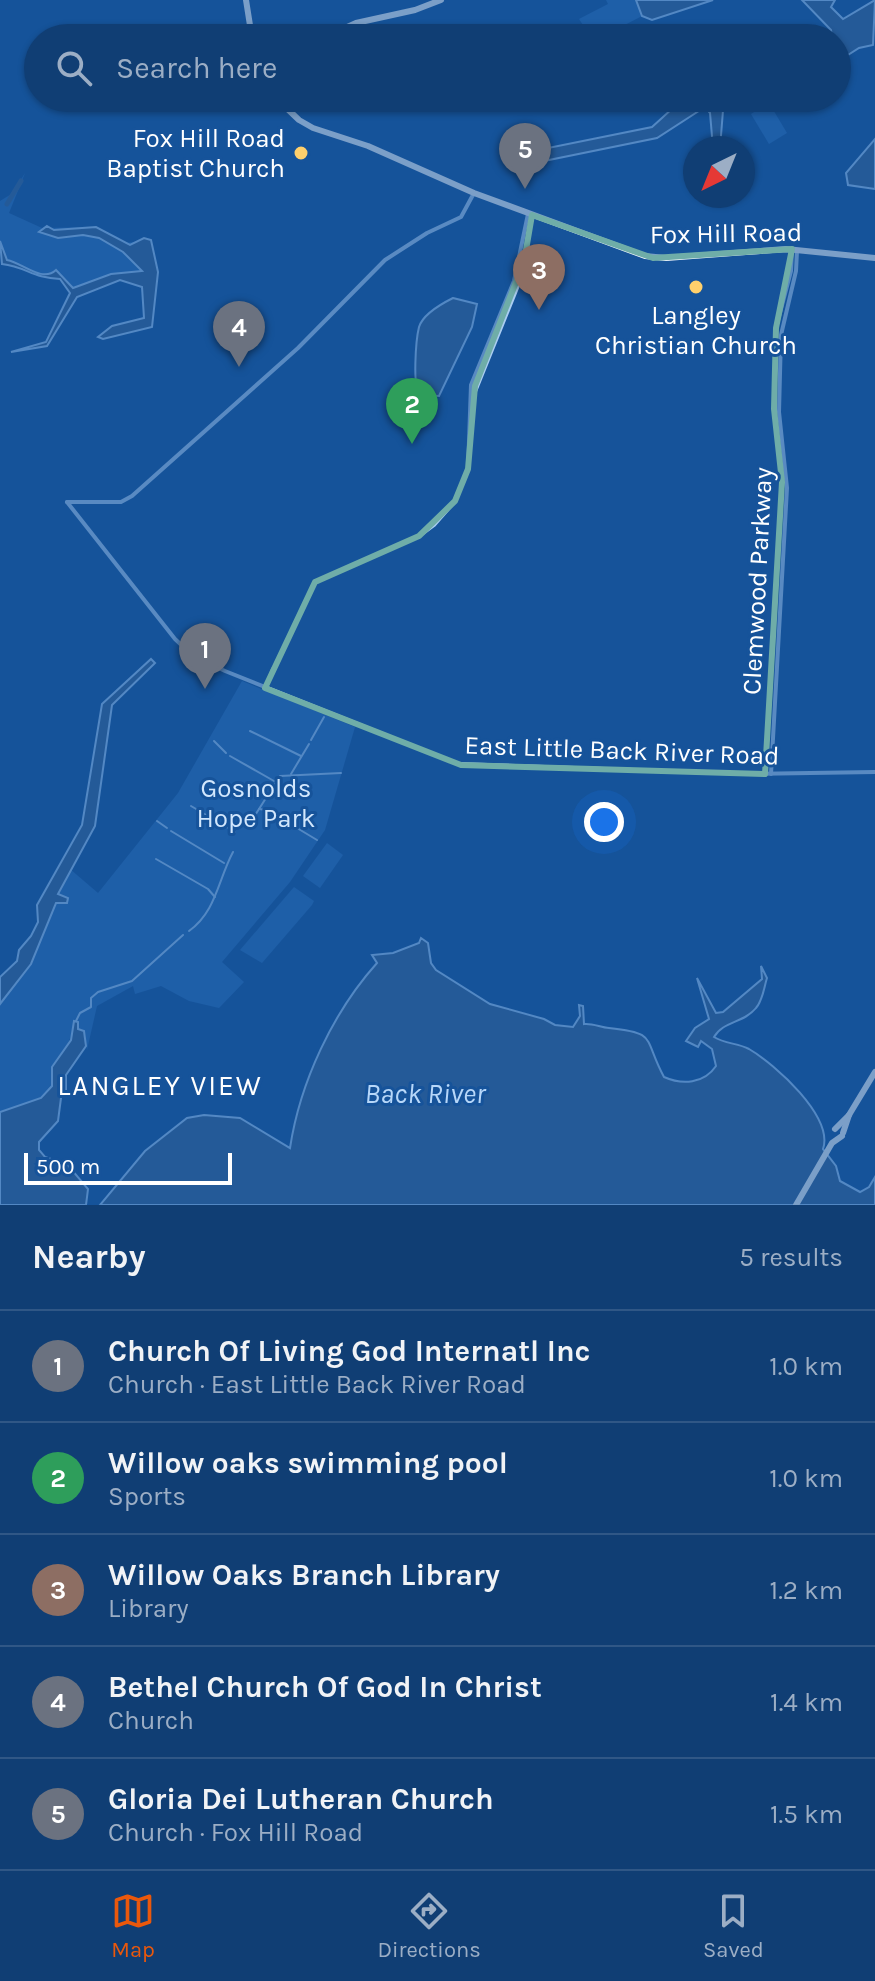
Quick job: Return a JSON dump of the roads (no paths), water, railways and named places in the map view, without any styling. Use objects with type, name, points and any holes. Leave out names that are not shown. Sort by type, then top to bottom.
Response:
[{"type":"main road","points":[[246,0],[250,24]]},
{"type":"main road","points":[[354,24],[415,10],[441,0]]},
{"type":"main road","name":"Fox Hill Road","points":[[292,112],[305,124],[368,146],[474,193],[653,258],[794,249],[875,258]]},
{"type":"main road","points":[[796,1205],[830,1147],[842,1134],[849,1115],[875,1072]]},
{"type":"main road","points":[[830,1147],[835,1130],[849,1115]]},
{"type":"street","name":"East Little Back River Road","points":[[474,193],[463,216],[427,233],[385,260],[298,348],[128,499],[67,502],[182,647],[200,660],[461,765],[768,774],[875,772]]},
{"type":"street","points":[[265,688],[315,582],[324,574],[419,536],[451,506],[468,469],[471,401],[519,283],[530,214]]},
{"type":"street","name":"Clemwood Parkway","points":[[768,774],[787,488],[779,412],[781,335],[796,271],[794,249]]},
{"type":"water","points":[[636,0],[713,0],[652,20],[642,16]]},
{"type":"water","points":[[802,0],[835,0],[831,7],[843,19],[875,0],[873,45],[851,53],[851,24],[825,24]]},
{"type":"water","points":[[668,112],[697,112],[657,138],[544,161],[543,149],[652,127]]},
{"type":"water","points":[[709,112],[723,112],[721,136],[712,136]]},
{"type":"water","points":[[875,139],[875,189],[848,185],[846,173]]},
{"type":"water","points":[[47,226],[54,230],[96,227],[130,245],[144,238],[151,240],[158,272],[152,327],[103,339],[98,337],[112,326],[144,318],[142,287],[120,280],[77,297],[47,346],[11,352],[46,342],[70,293],[60,279],[2,264],[0,241],[7,260],[39,273],[56,270],[73,288],[111,274],[142,271],[123,252],[99,238],[83,235],[58,238],[39,232]]},
{"type":"water","points":[[453,298],[477,304],[472,327],[439,396],[420,395],[415,374],[419,327],[428,314]]},
{"type":"water","points":[[151,659],[155,663],[112,705],[95,826],[58,894],[68,898],[67,903],[56,903],[31,964],[0,1004],[0,977],[17,961],[19,950],[31,936],[38,922],[37,905],[82,825],[102,704]]},
{"type":"water","name":"Back River","points":[[421,938],[428,943],[431,963],[436,970],[490,1004],[555,1025],[573,1027],[580,1016],[579,1005],[583,1006],[584,1024],[642,1035],[664,1077],[685,1082],[699,1080],[716,1066],[712,1049],[701,1041],[698,1047],[686,1041],[695,1028],[709,1019],[697,978],[716,1013],[723,1012],[762,979],[761,966],[767,978],[758,1005],[746,1017],[723,1028],[714,1037],[749,1049],[787,1079],[820,1122],[824,1136],[823,1149],[836,1166],[840,1181],[860,1192],[869,1187],[875,1177],[875,1205],[100,1205],[145,1151],[187,1118],[204,1115],[240,1118],[290,1148],[310,1073],[346,1003],[377,963],[372,955],[393,953],[419,943]]},
{"type":"water","points":[[74,1021],[78,1022],[78,1029],[84,1031],[86,1046],[66,1075],[66,1090],[61,1098],[58,1121],[39,1142],[39,1150],[45,1157],[67,1164],[88,1189],[86,1205],[0,1205],[0,1112],[41,1098],[52,1086],[52,1067],[71,1040]]},
{"type":"waterway","points":[[7,204],[21,181]]},
{"type":"waterway","points":[[311,740],[324,717]]},
{"type":"waterway","points":[[250,731],[301,756]]},
{"type":"waterway","points":[[214,741],[226,753]]},
{"type":"waterway","points":[[291,774],[309,744]]},
{"type":"waterway","points":[[230,756],[274,781]]},
{"type":"waterway","points":[[247,828],[280,776],[341,773]]},
{"type":"waterway","points":[[191,806],[235,832]]},
{"type":"waterway","points":[[259,809],[267,810],[317,840]]},
{"type":"waterway","points":[[157,821],[167,828]]},
{"type":"waterway","points":[[171,831],[224,863]]},
{"type":"waterway","points":[[189,931],[211,905],[233,852]]},
{"type":"waterway","points":[[156,859],[208,889],[215,897]]},
{"type":"waterway","points":[[76,1021],[80,1013],[91,1007],[91,998],[98,992],[132,981],[183,935]]},
{"type":"place","name":"Fox Hill Road Baptist Church","points":[[301,153]]},
{"type":"place","name":"Gloria Dei Lutheran Church","points":[[525,189]]},
{"type":"place","name":"Langley Christian Church","points":[[696,287]]},
{"type":"place","name":"Willow Oaks Branch Library","points":[[539,310]]},
{"type":"place","name":"Bethel Church Of God In Christ","points":[[239,367]]},
{"type":"place","name":"Willow oaks swimming pool","points":[[412,444]]},
{"type":"place","name":"Church Of Living God Internatl Inc","points":[[205,689]]},
{"type":"district","name":"LANGLEY VIEW","points":[[160,1085]]},
{"type":"park label","name":"Gosnolds Hope Park","points":[[256,803]]}]
